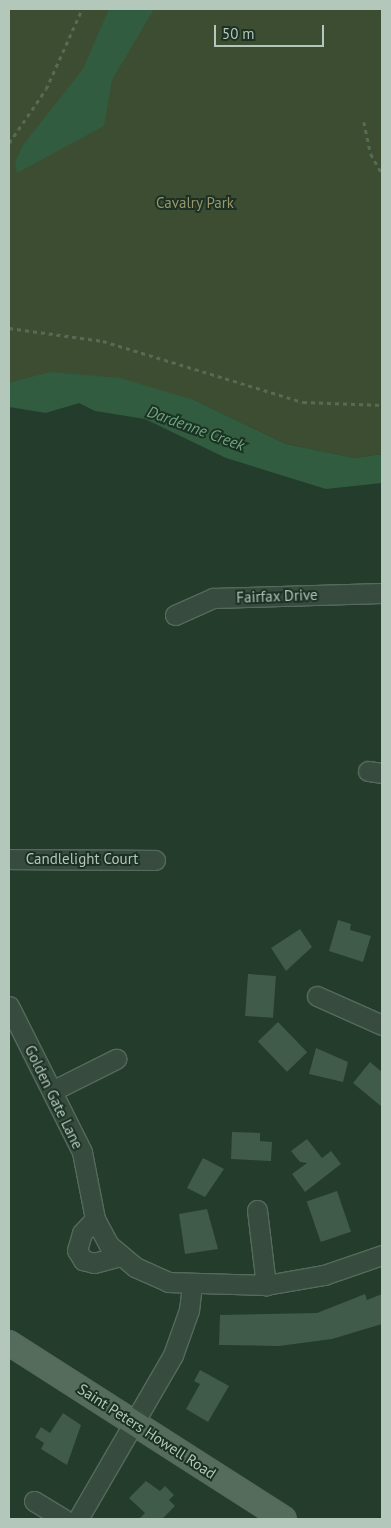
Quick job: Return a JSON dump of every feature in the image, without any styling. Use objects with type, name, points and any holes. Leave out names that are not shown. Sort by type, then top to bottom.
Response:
[{"type":"main road","name":"Saint Peters Howell Road","points":[[9,1343],[284,1519]]},
{"type":"street","name":"Fairfax Drive","points":[[175,615],[213,598],[382,592]]},
{"type":"street","name":"Candlelight Court","points":[[9,859],[155,860]]},
{"type":"street","points":[[317,996],[382,1025]]},
{"type":"street","name":"Golden Gate Lane","points":[[9,1006],[82,1152],[95,1219],[120,1256],[150,1277],[192,1286],[266,1285],[324,1275],[382,1255]]},
{"type":"street","points":[[52,1091],[116,1059]]},
{"type":"street","points":[[257,1210],[266,1285]]},
{"type":"street","points":[[95,1219],[82,1233],[77,1250],[83,1260],[94,1263],[120,1256]]},
{"type":"street","points":[[78,1519],[134,1423],[183,1331],[192,1286]]},
{"type":"street","points":[[34,1500],[64,1519]]},
{"type":"path","points":[[9,143],[46,88],[82,9]]},
{"type":"path","points":[[364,122],[372,154],[382,174]]},
{"type":"path","points":[[9,328],[103,342],[303,402],[382,405]]},
{"type":"green space","name":"Cavalry Park","points":[[9,9],[382,9],[382,454],[355,458],[286,444],[194,400],[9,383]]},
{"type":"water","points":[[109,9],[154,9],[112,80],[104,126],[17,173],[15,162],[23,145],[83,69]]},
{"type":"water","name":"Dardenne Creek","points":[[50,372],[120,378],[194,400],[286,444],[355,458],[382,454],[382,483],[326,489],[226,458],[145,419],[95,411],[79,403],[46,413],[9,407],[9,383]]},
{"type":"building","points":[[338,920],[351,924],[350,930],[371,936],[363,962],[329,951]]},
{"type":"building","points":[[300,929],[312,947],[286,971],[271,948]]},
{"type":"building","points":[[248,974],[276,976],[273,1018],[245,1016]]},
{"type":"building","points":[[278,1022],[307,1052],[287,1072],[258,1041]]},
{"type":"building","points":[[316,1048],[348,1062],[343,1082],[309,1074]]},
{"type":"building","points":[[370,1062],[382,1072],[382,1107],[353,1083]]},
{"type":"building","points":[[232,1132],[260,1133],[260,1141],[272,1142],[271,1161],[231,1159]]},
{"type":"building","points":[[307,1139],[322,1158],[331,1151],[341,1164],[305,1192],[292,1174],[307,1163],[300,1162],[291,1151]]},
{"type":"building","points":[[203,1158],[224,1169],[205,1197],[187,1188]]},
{"type":"building","points":[[337,1191],[351,1232],[321,1242],[307,1201]]},
{"type":"building","points":[[207,1209],[218,1249],[185,1254],[179,1214]]},
{"type":"building","points":[[365,1294],[367,1300],[382,1294],[382,1324],[332,1339],[279,1346],[219,1345],[220,1315],[317,1313]]},
{"type":"building","points":[[200,1370],[229,1386],[208,1422],[186,1409],[200,1384],[194,1381]]},
{"type":"building","points":[[63,1413],[81,1425],[67,1465],[41,1449],[44,1443],[35,1437],[41,1427],[50,1433]]},
{"type":"building","points":[[146,1481],[160,1491],[165,1486],[174,1495],[169,1500],[175,1506],[162,1519],[139,1519],[145,1513],[129,1498]]}]
